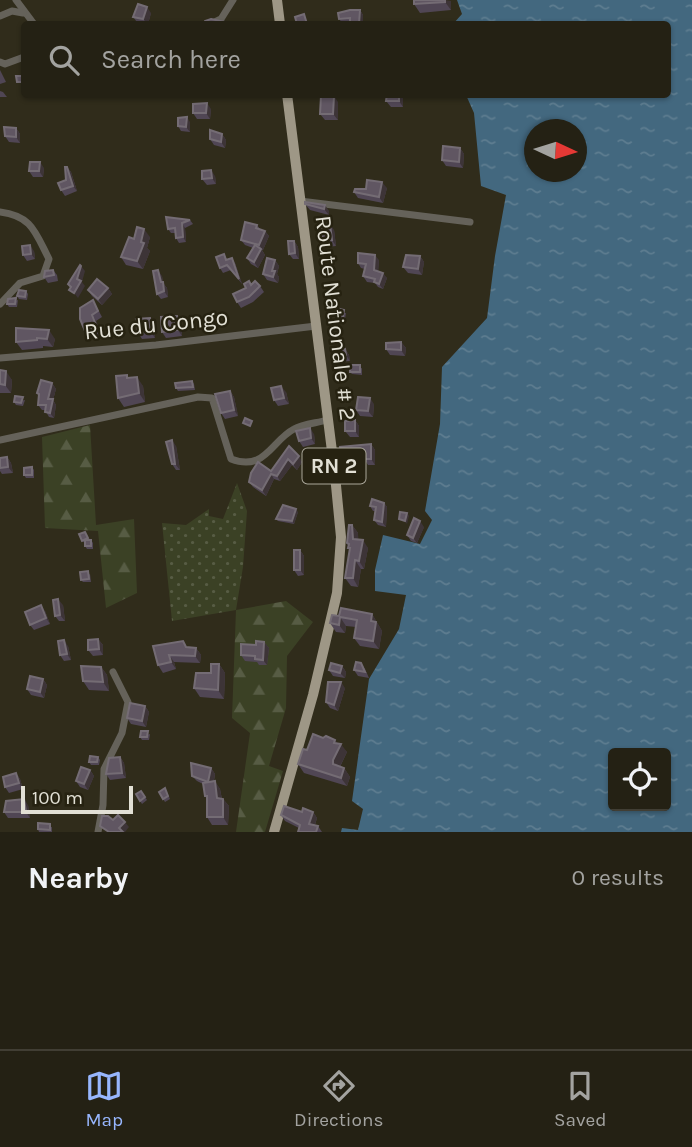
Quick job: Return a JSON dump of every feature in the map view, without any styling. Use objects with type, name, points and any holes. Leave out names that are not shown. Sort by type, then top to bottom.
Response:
[{"type":"main road","points":[[277,0],[280,21]]},
{"type":"main road","name":"Route Nationale # 2","points":[[274,832],[313,695],[339,583],[341,537],[287,98]]},
{"type":"street","points":[[16,0],[32,21]]},
{"type":"street","points":[[217,21],[233,0]]},
{"type":"street","points":[[0,16],[12,11],[27,14]]},
{"type":"street","points":[[0,62],[5,64],[21,58]]},
{"type":"street","points":[[300,201],[470,222]]},
{"type":"street","points":[[0,212],[20,215],[34,230],[48,259],[43,276],[20,283],[0,304]]},
{"type":"street","name":"Rue du Congo","points":[[0,358],[156,345],[316,326]]},
{"type":"street","points":[[0,440],[198,397],[212,398],[231,459],[242,463],[267,455],[293,429],[327,420]]},
{"type":"street","points":[[99,832],[104,769],[122,733],[128,702],[113,672]]},
{"type":"green space","points":[[90,425],[96,525],[134,519],[137,593],[106,608],[98,531],[45,528],[42,437]]},
{"type":"green space","points":[[237,483],[247,511],[243,567],[236,610],[172,621],[162,523],[186,525],[209,509],[209,516],[223,519]]},
{"type":"green space","points":[[286,601],[313,622],[287,656],[286,708],[269,766],[283,771],[265,832],[236,832],[250,733],[232,718],[236,610]]},
{"type":"water","points":[[457,0],[692,0],[692,832],[341,832],[342,828],[358,830],[363,809],[352,801],[369,679],[399,629],[406,595],[375,591],[375,570],[383,535],[420,544],[432,520],[425,511],[440,424],[442,367],[487,318],[506,195],[481,186],[474,113],[467,98],[671,98],[671,21],[456,21],[462,14]]},
{"type":"building","points":[[414,0],[445,0],[445,2],[414,4]]},
{"type":"building","points":[[138,4],[147,7],[143,19],[133,17]]},
{"type":"building","points":[[360,10],[359,21],[339,19],[338,13]]},
{"type":"building","points":[[304,14],[306,21],[296,21],[295,17]]},
{"type":"building","points":[[321,98],[334,98],[333,114],[320,114]]},
{"type":"building","points":[[386,98],[399,98],[399,101],[386,101]]},
{"type":"building","points":[[207,103],[206,113],[193,113],[193,104]]},
{"type":"building","points":[[187,117],[186,127],[178,126],[178,118]]},
{"type":"building","points":[[4,127],[16,128],[16,137],[5,136]]},
{"type":"building","points":[[210,130],[222,134],[221,142],[210,139]]},
{"type":"building","points":[[443,146],[460,148],[459,162],[442,160]]},
{"type":"building","points":[[30,162],[40,162],[39,171],[29,171]]},
{"type":"building","points":[[65,167],[73,186],[61,190],[58,183],[66,180]]},
{"type":"building","points":[[211,170],[212,178],[202,179],[202,171]]},
{"type":"building","points":[[367,180],[382,182],[379,197],[354,192],[355,189],[366,189]]},
{"type":"building","points":[[305,204],[325,205],[324,209]]},
{"type":"building","points":[[166,217],[190,220],[182,223],[183,237],[176,238],[175,228],[168,229]]},
{"type":"building","points":[[245,222],[257,225],[256,228],[265,231],[259,245],[241,240]]},
{"type":"building","points":[[330,224],[332,240],[323,241],[321,225]]},
{"type":"building","points":[[137,227],[144,229],[141,242],[144,243],[137,261],[121,257],[129,237],[134,239]]},
{"type":"building","points":[[288,241],[294,241],[295,253],[289,254]]},
{"type":"building","points":[[30,245],[31,254],[23,255],[22,246]]},
{"type":"building","points":[[255,245],[261,249],[254,262],[247,258]]},
{"type":"building","points":[[358,253],[375,255],[374,270],[383,273],[379,284],[374,282],[375,279],[363,276],[366,264],[358,263]]},
{"type":"building","points":[[224,254],[226,260],[232,258],[239,279],[227,265],[220,268],[216,257]]},
{"type":"building","points":[[406,255],[420,256],[418,269],[403,267]]},
{"type":"building","points":[[267,258],[275,260],[273,277],[263,274]]},
{"type":"building","points":[[80,265],[77,279],[81,281],[74,293],[69,290],[71,287],[68,284]]},
{"type":"building","points":[[53,270],[54,275],[44,277],[45,271]]},
{"type":"building","points":[[158,270],[164,291],[157,294],[153,271]]},
{"type":"building","points":[[97,279],[108,288],[98,299],[88,290]]},
{"type":"building","points":[[249,281],[251,285],[255,281],[260,286],[249,297],[237,302],[233,294],[246,288],[244,284]]},
{"type":"building","points":[[19,290],[26,291],[25,297],[17,296]]},
{"type":"building","points":[[16,298],[15,304],[7,304],[8,299]]},
{"type":"building","points":[[93,300],[98,311],[92,315],[98,330],[92,332],[91,328],[85,331],[80,319],[80,308]]},
{"type":"building","points":[[335,308],[344,310],[343,316],[334,314]]},
{"type":"building","points":[[177,316],[178,330],[162,332],[161,317]]},
{"type":"building","points":[[150,318],[151,332],[138,333],[136,319]]},
{"type":"building","points":[[16,328],[49,330],[47,339],[16,342]]},
{"type":"building","points":[[401,342],[401,350],[386,349],[386,343]]},
{"type":"building","points":[[345,349],[346,355],[333,357],[333,351]]},
{"type":"building","points":[[350,365],[360,365],[360,372],[350,372]]},
{"type":"building","points":[[0,370],[6,371],[5,385],[0,384]]},
{"type":"building","points":[[127,375],[127,378],[137,377],[139,393],[118,398],[116,376]]},
{"type":"building","points":[[41,380],[52,383],[48,399],[53,399],[50,413],[45,412],[46,405],[38,405],[37,393]]},
{"type":"building","points":[[192,381],[193,387],[176,388],[175,383]]},
{"type":"building","points":[[281,386],[284,398],[274,400],[271,388]]},
{"type":"building","points":[[230,391],[234,410],[221,413],[215,394]]},
{"type":"building","points":[[15,396],[23,397],[21,403],[14,402]]},
{"type":"building","points":[[358,397],[370,398],[368,411],[356,410]]},
{"type":"building","points":[[245,418],[252,421],[250,426],[243,423]]},
{"type":"building","points":[[355,420],[355,431],[345,431],[345,421]]},
{"type":"building","points":[[310,428],[311,438],[299,441],[296,431]]},
{"type":"building","points":[[172,440],[175,464],[172,464],[166,442]]},
{"type":"building","points":[[371,444],[371,459],[363,459],[363,454],[341,458],[340,447]]},
{"type":"building","points":[[289,446],[299,456],[293,464],[288,459],[277,476],[271,474],[262,490],[249,482],[258,462],[271,471]]},
{"type":"building","points":[[7,457],[8,467],[0,468],[0,458]]},
{"type":"building","points":[[309,464],[319,464],[319,475],[309,475]]},
{"type":"building","points":[[32,467],[32,475],[24,475],[24,468]]},
{"type":"building","points":[[372,499],[384,503],[382,522],[374,520],[376,507],[370,506]]},
{"type":"building","points":[[283,505],[296,509],[292,521],[276,519]]},
{"type":"building","points":[[400,512],[407,513],[405,521],[399,519]]},
{"type":"building","points":[[414,518],[420,521],[413,538],[407,535]]},
{"type":"building","points":[[349,525],[352,525],[353,539],[363,540],[359,561],[355,560],[353,578],[345,578],[350,548],[347,543]]},
{"type":"building","points":[[85,532],[88,538],[82,541],[79,534]]},
{"type":"building","points":[[85,540],[91,540],[91,546],[85,546]]},
{"type":"building","points":[[294,550],[300,550],[300,570],[294,570]]},
{"type":"building","points":[[88,571],[89,579],[81,580],[80,572]]},
{"type":"building","points":[[58,599],[60,615],[55,616],[53,600]]},
{"type":"building","points":[[41,605],[46,618],[30,625],[25,612]]},
{"type":"building","points":[[341,608],[372,614],[371,621],[376,622],[373,641],[354,638],[357,620],[340,617],[339,625],[330,623],[332,615],[339,616]]},
{"type":"building","points":[[98,639],[99,649],[88,650],[88,640]]},
{"type":"building","points":[[64,640],[67,654],[60,655],[58,641]]},
{"type":"building","points":[[183,641],[186,647],[196,648],[195,656],[169,655],[171,662],[158,665],[153,646]]},
{"type":"building","points":[[256,641],[264,642],[263,660],[255,659],[255,656],[241,655],[241,644],[256,645]]},
{"type":"building","points":[[356,662],[361,663],[365,672],[354,670]]},
{"type":"building","points":[[331,663],[342,666],[340,673],[329,670]]},
{"type":"building","points":[[211,664],[219,664],[218,690],[194,688],[196,673],[211,673]]},
{"type":"building","points":[[81,666],[101,667],[103,682],[83,681]]},
{"type":"building","points":[[30,676],[43,679],[40,692],[27,689]]},
{"type":"building","points":[[328,682],[341,682],[334,705],[326,702]]},
{"type":"building","points":[[130,703],[145,706],[142,721],[127,718]]},
{"type":"building","points":[[141,731],[148,731],[147,737],[140,737]]},
{"type":"building","points":[[313,734],[323,738],[326,736],[335,740],[334,743],[341,744],[333,764],[344,768],[341,778],[298,764],[303,749],[307,750]]},
{"type":"building","points":[[90,756],[98,757],[97,762],[89,762]]},
{"type":"building","points":[[120,757],[122,773],[106,774],[109,758]]},
{"type":"building","points":[[191,763],[211,768],[208,782],[192,776]]},
{"type":"building","points":[[81,767],[90,770],[84,784],[76,781]]},
{"type":"building","points":[[16,773],[19,783],[5,787],[3,777]]},
{"type":"building","points":[[215,781],[217,798],[223,799],[223,817],[207,817],[207,796],[203,783]]},
{"type":"building","points":[[165,788],[168,796],[163,799],[159,792]]},
{"type":"building","points":[[141,791],[145,797],[140,801],[136,794]]},
{"type":"building","points":[[24,799],[26,812],[4,812],[6,801]]},
{"type":"building","points":[[284,806],[302,812],[303,808],[313,812],[309,824],[318,826],[316,832],[298,832],[300,825],[281,815]]},
{"type":"building","points":[[118,815],[125,822],[119,828],[123,832],[109,832],[100,826],[102,816],[113,820]]},
{"type":"building","points":[[38,823],[50,824],[50,830],[38,829]]}]
